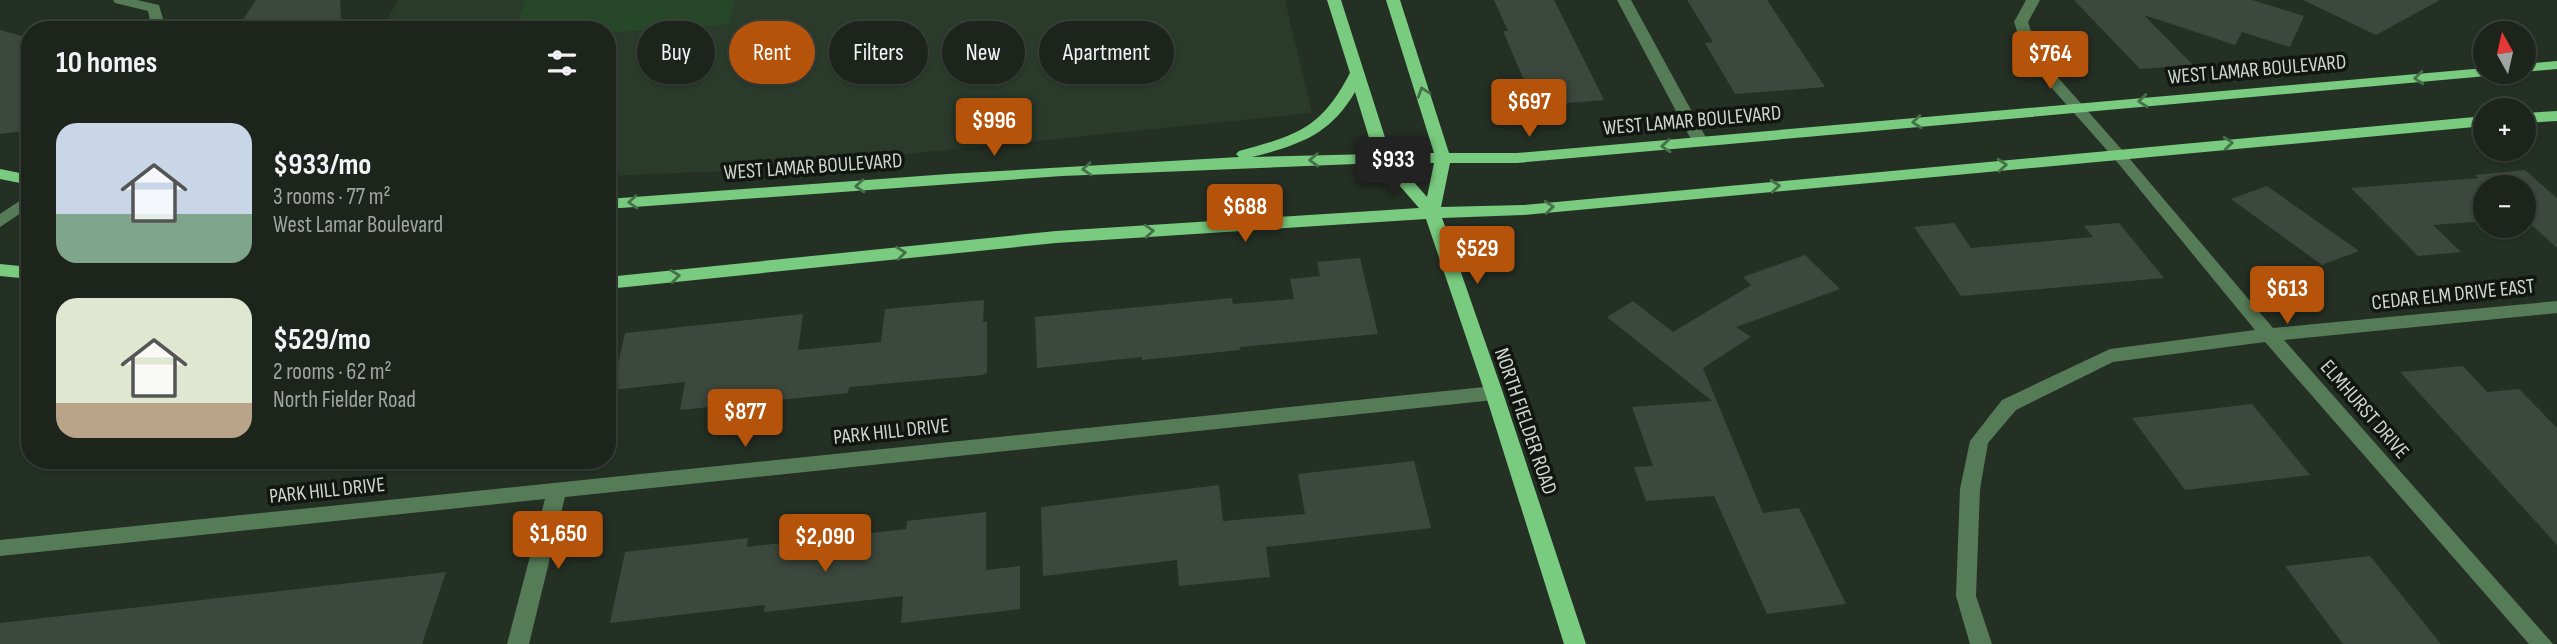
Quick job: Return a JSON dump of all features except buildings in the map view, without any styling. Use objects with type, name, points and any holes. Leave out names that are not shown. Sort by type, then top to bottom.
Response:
[{"type":"main road","name":"NORTH FIELDER ROAD","points":[[1334,0],[1383,157],[1432,213],[1494,393],[1575,644]]},
{"type":"main road","points":[[1392,0],[1443,158],[1432,213]]},
{"type":"main road","points":[[2536,67],[2557,65]]},
{"type":"main road","name":"WEST LAMAR BOULEVARD","points":[[616,203],[1207,163],[1383,157],[1517,158],[2473,73]]},
{"type":"main road","points":[[1207,163],[1275,147],[1305,135],[1331,117],[1347,98],[1356,74]]},
{"type":"main road","points":[[2536,117],[2557,116]]},
{"type":"main road","points":[[616,282],[1056,237],[1432,213],[1523,210],[2473,122]]},
{"type":"main road","points":[[0,174],[21,178]]},
{"type":"main road","points":[[0,270],[21,272]]},
{"type":"street","points":[[120,0],[158,4]]},
{"type":"street","points":[[1624,0],[1701,143]]},
{"type":"street","name":"ELMHURST DRIVE","points":[[2033,0],[2021,22],[2032,57],[2118,154],[2269,334],[2542,644]]},
{"type":"street","points":[[0,222],[21,206]]},
{"type":"street","name":"CEDAR ELM DRIVE EAST","points":[[1981,644],[1966,596],[1970,489],[1979,441],[2009,405],[2110,356],[2269,334],[2557,307]]},
{"type":"street","name":"PARK HILL DRIVE","points":[[0,548],[1494,393]]},
{"type":"street","points":[[518,644],[558,488]]},
{"type":"shaded area","points":[[398,0],[1285,0],[1312,113],[750,170],[616,176],[616,21],[387,21]]},
{"type":"green space","points":[[526,0],[735,0],[729,24],[715,25],[715,21],[637,21],[637,31],[616,32],[616,21],[518,21]]}]
